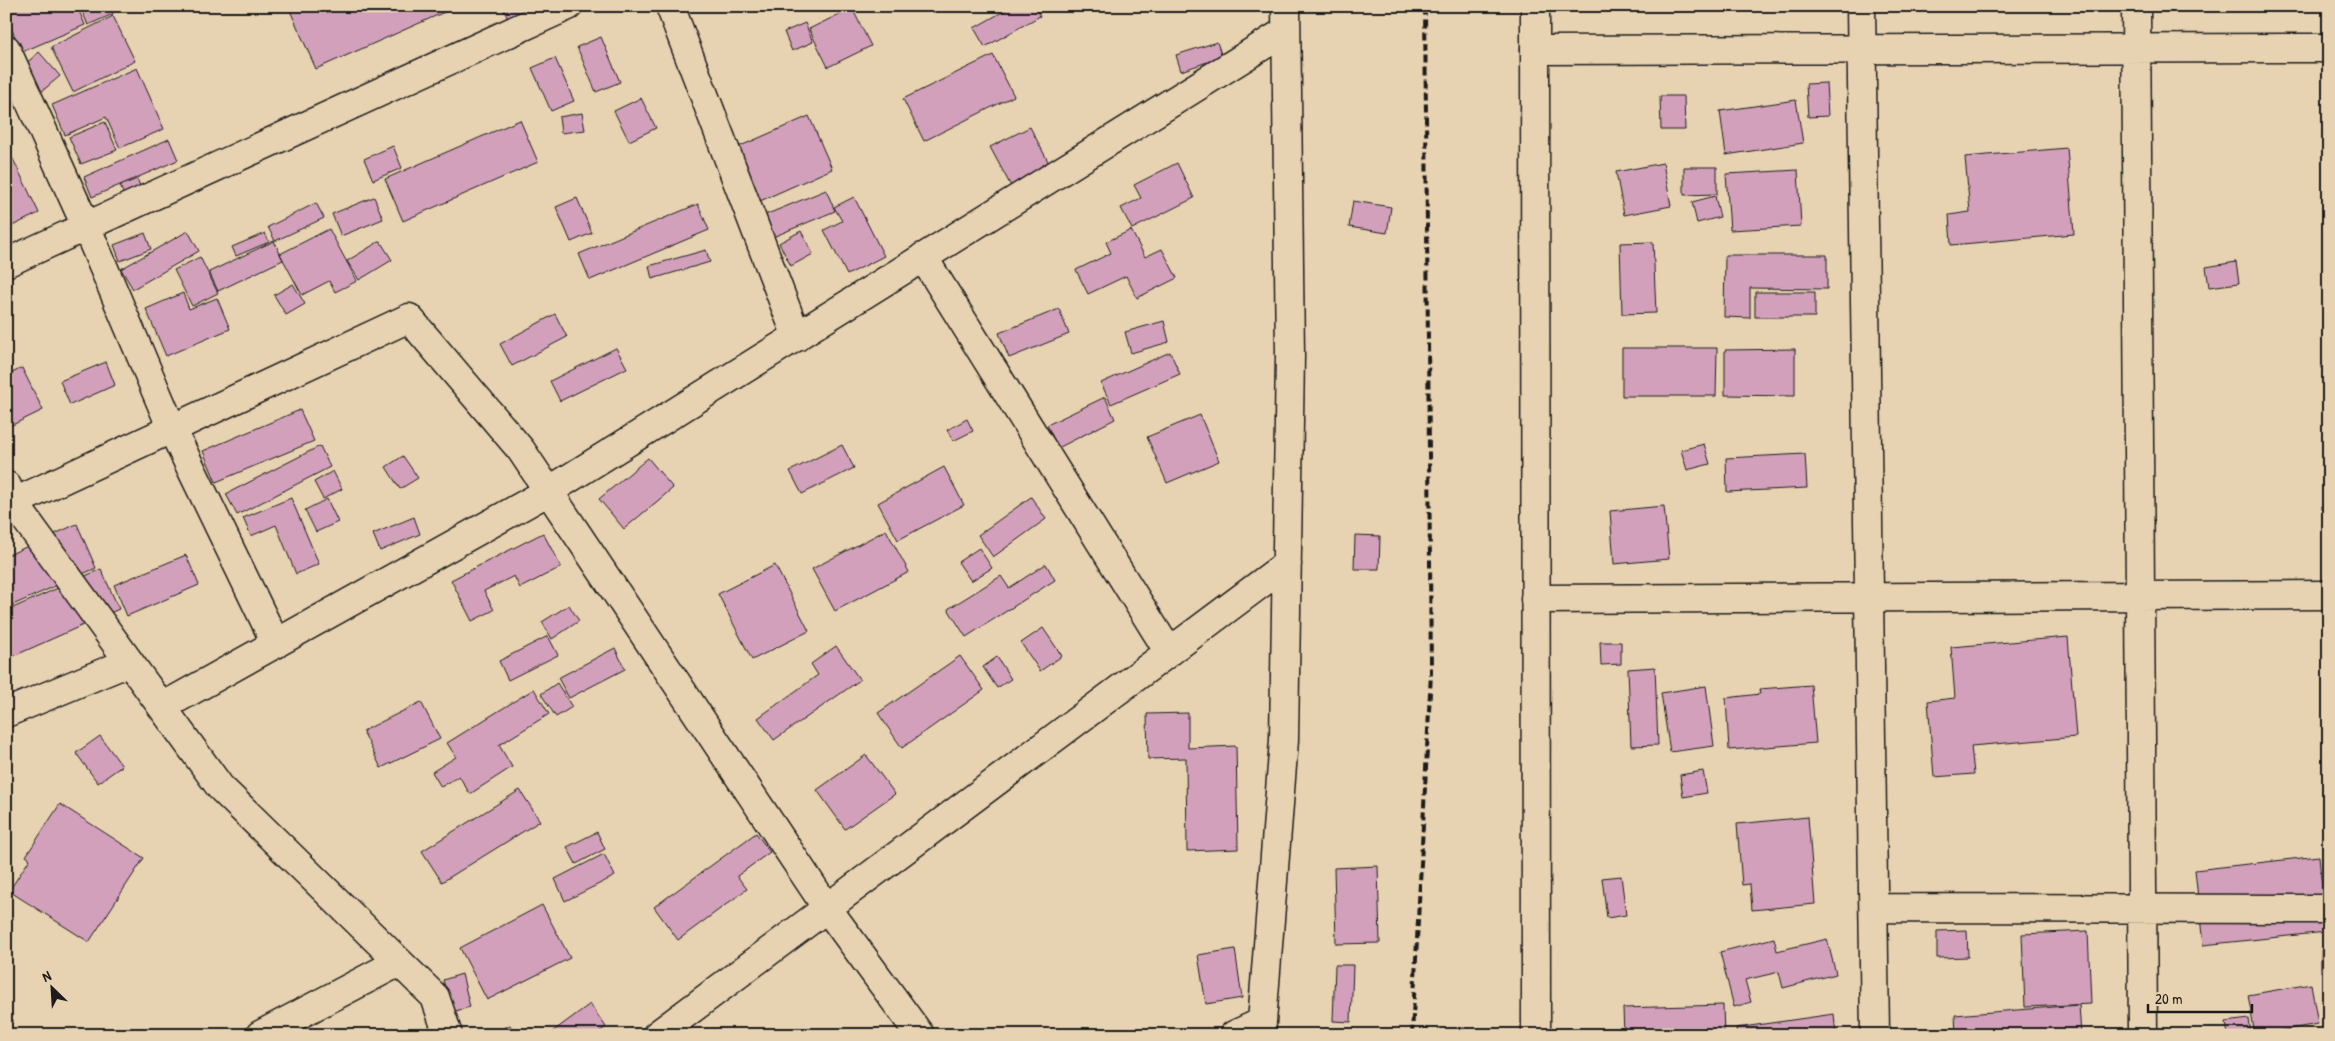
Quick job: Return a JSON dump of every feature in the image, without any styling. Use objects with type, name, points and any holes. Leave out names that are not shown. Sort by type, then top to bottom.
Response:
[{"type":"street","points":[[6,263],[568,6]]},
{"type":"street","points":[[670,6],[797,336]]},
{"type":"street","points":[[1534,6],[1536,1035]]},
{"type":"street","points":[[1861,6],[1876,1035]]},
{"type":"street","points":[[2136,6],[2144,1035]]},
{"type":"street","points":[[162,707],[549,491],[924,257],[1286,18]]},
{"type":"street","points":[[1234,1035],[1261,1028],[1284,740],[1290,356],[1286,18]]},
{"type":"street","points":[[1534,50],[2329,48]]},
{"type":"street","points":[[6,49],[86,226],[172,429],[276,644]]},
{"type":"street","points":[[924,257],[1169,652]]},
{"type":"street","points":[[448,1035],[435,997],[220,787],[9,498],[172,429],[408,318],[521,450],[827,908],[920,1035]]},
{"type":"street","points":[[657,1035],[1287,564]]},
{"type":"street","points":[[1535,599],[2329,595]]},
{"type":"street","points":[[6,713],[129,662]]},
{"type":"street","points":[[1874,908],[2329,909]]},
{"type":"street","points":[[260,1035],[399,962]]},
{"type":"building","points":[[12,6],[77,6],[85,25],[22,52],[6,17],[6,9]]},
{"type":"building","points":[[80,6],[110,6],[113,14],[88,25]]},
{"type":"building","points":[[288,6],[447,6],[449,10],[316,69]]},
{"type":"building","points":[[502,6],[537,6],[508,19]]},
{"type":"building","points":[[1013,6],[1035,6],[1040,16],[985,47],[974,28]]},
{"type":"building","points":[[852,8],[871,46],[828,67],[809,29]]},
{"type":"building","points":[[113,16],[135,61],[73,92],[51,47]]},
{"type":"building","points":[[805,23],[813,42],[792,51],[784,32]]},
{"type":"building","points":[[601,37],[620,82],[596,92],[577,47]]},
{"type":"building","points":[[1217,42],[1222,57],[1181,71],[1176,55]]},
{"type":"building","points":[[39,52],[60,76],[41,92],[21,68]]},
{"type":"building","points":[[993,55],[1014,96],[924,141],[903,99]]},
{"type":"building","points":[[555,58],[574,101],[551,111],[532,68]]},
{"type":"building","points":[[137,68],[164,129],[120,148],[106,117],[65,135],[52,105]]},
{"type":"building","points":[[1826,83],[1828,116],[1808,117],[1806,84]]},
{"type":"building","points":[[1660,96],[1684,96],[1685,130],[1661,130]]},
{"type":"building","points":[[641,98],[656,128],[629,141],[614,111]]},
{"type":"building","points":[[1796,100],[1803,143],[1726,155],[1720,111]]},
{"type":"building","points":[[582,113],[585,130],[561,133],[559,117]]},
{"type":"building","points":[[809,116],[832,169],[760,201],[736,148]]},
{"type":"building","points":[[520,120],[538,162],[403,221],[385,179]]},
{"type":"building","points":[[105,122],[117,150],[81,164],[69,137]]},
{"type":"building","points":[[1030,127],[1051,167],[1012,188],[990,147]]},
{"type":"building","points":[[169,139],[178,160],[92,197],[84,177]]},
{"type":"building","points":[[393,146],[402,168],[373,180],[364,159]]},
{"type":"building","points":[[2067,148],[2074,234],[1951,245],[1949,215],[1970,212],[1965,157]]},
{"type":"building","points":[[12,157],[39,213],[6,229],[6,160]]},
{"type":"building","points":[[1177,163],[1194,198],[1132,229],[1121,208],[1141,198],[1134,185]]},
{"type":"building","points":[[1663,163],[1671,206],[1624,215],[1616,172]]},
{"type":"building","points":[[1684,167],[1717,167],[1717,194],[1684,195]]},
{"type":"building","points":[[1798,170],[1801,226],[1730,230],[1726,174]]},
{"type":"building","points":[[137,179],[146,199],[129,206],[120,186]]},
{"type":"building","points":[[826,190],[835,211],[773,237],[765,215]]},
{"type":"building","points":[[1715,196],[1720,217],[1697,223],[1692,202]]},
{"type":"building","points":[[374,197],[383,219],[341,236],[332,214]]},
{"type":"building","points":[[854,197],[884,256],[847,275],[824,230],[842,221],[834,207]]},
{"type":"building","points":[[577,198],[592,233],[571,242],[556,207]]},
{"type":"building","points":[[1353,201],[1391,207],[1387,233],[1349,227]]},
{"type":"building","points":[[316,203],[324,218],[275,241],[268,227]]},
{"type":"building","points":[[698,204],[709,230],[590,280],[579,254]]},
{"type":"building","points":[[329,229],[357,281],[335,292],[329,281],[302,295],[280,254]]},
{"type":"building","points":[[1131,230],[1145,257],[1162,249],[1177,278],[1137,298],[1126,276],[1088,294],[1076,270],[1111,253],[1106,242]]},
{"type":"building","points":[[188,231],[199,251],[133,289],[121,269]]},
{"type":"building","points":[[801,231],[813,254],[791,266],[779,243]]},
{"type":"building","points":[[145,233],[151,249],[120,261],[114,245]]},
{"type":"building","points":[[265,233],[269,242],[236,256],[232,247]]},
{"type":"building","points":[[274,241],[283,260],[218,291],[209,272]]},
{"type":"building","points":[[380,241],[392,260],[359,280],[347,261]]},
{"type":"building","points":[[1653,242],[1656,313],[1622,314],[1620,243]]},
{"type":"building","points":[[706,250],[710,262],[652,279],[649,266]]},
{"type":"building","points":[[1725,255],[1827,255],[1827,289],[1750,288],[1750,318],[1724,317]]},
{"type":"building","points":[[200,257],[218,293],[192,306],[174,270]]},
{"type":"building","points":[[2236,262],[2239,283],[2209,287],[2206,267]]},
{"type":"building","points":[[293,284],[305,304],[286,315],[274,295]]},
{"type":"building","points":[[1755,292],[1815,292],[1815,317],[1755,317]]},
{"type":"building","points":[[183,293],[189,309],[217,298],[230,329],[166,356],[146,309]]},
{"type":"building","points":[[1059,309],[1069,334],[1009,358],[999,333]]},
{"type":"building","points":[[555,314],[567,337],[512,366],[500,344]]},
{"type":"building","points":[[1164,321],[1169,342],[1131,353],[1125,332]]},
{"type":"building","points":[[616,348],[627,368],[560,401],[550,381]]},
{"type":"building","points":[[1622,348],[1717,348],[1716,396],[1622,396]]},
{"type":"building","points":[[1795,349],[1795,396],[1725,395],[1725,350]]},
{"type":"building","points":[[1170,352],[1180,374],[1111,404],[1101,383]]},
{"type":"building","points":[[106,362],[115,385],[70,405],[60,381]]},
{"type":"building","points":[[22,368],[43,410],[6,428],[6,376]]},
{"type":"building","points":[[1105,397],[1115,419],[1058,448],[1047,425]]},
{"type":"building","points":[[300,410],[314,441],[216,482],[203,451]]},
{"type":"building","points":[[1200,415],[1219,461],[1167,483],[1147,437]]},
{"type":"building","points":[[967,419],[973,431],[953,441],[947,430]]},
{"type":"building","points":[[1704,444],[1710,464],[1687,470],[1681,450]]},
{"type":"building","points":[[842,445],[854,468],[802,494],[790,471]]},
{"type":"building","points":[[320,446],[330,467],[237,515],[226,494]]},
{"type":"building","points":[[1805,454],[1807,488],[1727,492],[1726,458]]},
{"type":"building","points":[[403,456],[418,478],[400,489],[386,467]]},
{"type":"building","points":[[648,458],[673,488],[624,529],[599,499]]},
{"type":"building","points":[[944,467],[964,505],[898,540],[878,503]]},
{"type":"building","points":[[333,471],[342,489],[323,499],[314,482]]},
{"type":"building","points":[[1031,497],[1046,519],[993,557],[978,535]]},
{"type":"building","points":[[291,498],[319,564],[296,574],[276,525],[251,536],[243,518]]},
{"type":"building","points":[[327,499],[338,522],[316,532],[305,510]]},
{"type":"building","points":[[1664,506],[1669,559],[1614,564],[1610,511]]},
{"type":"building","points":[[414,517],[420,534],[380,551],[373,534]]},
{"type":"building","points":[[77,524],[96,568],[6,608],[6,556]]},
{"type":"building","points":[[886,530],[909,572],[835,611],[812,569]]},
{"type":"building","points":[[543,533],[561,567],[520,588],[514,576],[484,591],[494,610],[472,621],[451,580]]},
{"type":"building","points":[[1355,535],[1380,536],[1379,569],[1354,569]]},
{"type":"building","points":[[979,548],[992,568],[971,581],[958,562]]},
{"type":"building","points":[[186,555],[199,585],[127,616],[114,585]]},
{"type":"building","points":[[1046,564],[1055,580],[966,637],[948,609],[1001,576],[1009,588]]},
{"type":"building","points":[[775,565],[809,631],[752,660],[718,594]]},
{"type":"building","points":[[101,569],[119,609],[7,659],[6,611]]},
{"type":"building","points":[[569,605],[579,621],[552,639],[542,622]]},
{"type":"building","points":[[1043,628],[1062,656],[1040,671],[1021,643]]},
{"type":"building","points":[[548,636],[558,655],[508,680],[499,661]]},
{"type":"building","points":[[2068,637],[2076,737],[1971,746],[1974,774],[1934,777],[1928,701],[1955,698],[1951,647]]},
{"type":"building","points":[[1600,642],[1621,642],[1621,664],[1601,665]]},
{"type":"building","points":[[836,646],[860,680],[774,740],[758,718],[818,675],[811,664]]},
{"type":"building","points":[[615,648],[625,669],[569,698],[558,678]]},
{"type":"building","points":[[960,656],[984,690],[902,748],[878,713]]},
{"type":"building","points":[[997,657],[1011,679],[997,688],[983,667]]},
{"type":"building","points":[[1655,667],[1658,745],[1631,746],[1628,669]]},
{"type":"building","points":[[557,683],[572,707],[556,717],[541,694]]},
{"type":"building","points":[[1811,685],[1816,743],[1729,750],[1726,698],[1760,694],[1759,689]]},
{"type":"building","points":[[1706,686],[1714,746],[1670,752],[1661,693]]},
{"type":"building","points":[[534,689],[549,714],[499,745],[512,767],[470,794],[459,776],[441,787],[432,772],[456,757],[447,743]]},
{"type":"building","points":[[421,702],[440,739],[381,768],[363,731]]},
{"type":"building","points":[[1188,713],[1188,748],[1236,746],[1238,849],[1187,851],[1186,758],[1148,759],[1147,714]]},
{"type":"building","points":[[100,736],[122,766],[98,783],[76,753]]},
{"type":"building","points":[[866,755],[895,794],[845,829],[817,790]]},
{"type":"building","points":[[1703,771],[1707,793],[1683,797],[1680,775]]},
{"type":"building","points":[[520,790],[540,821],[442,882],[422,851]]},
{"type":"building","points":[[60,804],[144,858],[89,942],[9,891],[30,859],[26,856]]},
{"type":"building","points":[[1808,817],[1815,904],[1752,910],[1750,884],[1742,885],[1737,824]]},
{"type":"building","points":[[597,832],[605,849],[576,864],[567,847]]},
{"type":"building","points":[[756,833],[770,852],[737,876],[747,889],[678,940],[654,907]]},
{"type":"building","points":[[604,854],[615,876],[565,901],[555,879]]},
{"type":"building","points":[[2319,856],[2326,932],[2203,945],[2195,870]]},
{"type":"building","points":[[1378,866],[1380,943],[1336,944],[1334,868]]},
{"type":"building","points":[[1621,876],[1626,915],[1607,918],[1602,878]]},
{"type":"building","points":[[542,905],[570,958],[487,1000],[460,948]]},
{"type":"building","points":[[1967,930],[1968,957],[1937,958],[1937,931]]},
{"type":"building","points":[[2088,931],[2091,1004],[2025,1007],[2022,934]]},
{"type":"building","points":[[1774,938],[1777,951],[1827,939],[1836,974],[1783,988],[1779,972],[1745,980],[1751,1002],[1734,1007],[1720,952]]},
{"type":"building","points":[[1235,949],[1242,998],[1206,1004],[1198,955]]},
{"type":"building","points":[[2321,950],[2329,950],[2329,971],[2321,972]]},
{"type":"building","points":[[1335,965],[1353,965],[1351,1022],[1333,1021]]},
{"type":"building","points":[[462,974],[470,1007],[452,1012],[443,980]]},
{"type":"building","points":[[2311,984],[2318,1024],[2255,1035],[2248,995]]},
{"type":"building","points":[[590,1004],[606,1027],[595,1035],[548,1035]]},
{"type":"building","points":[[1723,1005],[1724,1035],[1624,1035],[1623,1008]]},
{"type":"building","points":[[2079,1005],[2081,1035],[1956,1035],[1955,1015]]},
{"type":"building","points":[[1834,1014],[1836,1035],[1737,1035],[1736,1028]]},
{"type":"building","points":[[2249,1019],[2251,1035],[2228,1035],[2226,1022]]},
{"type":"building","points":[[510,1025],[515,1035],[490,1035]]},
{"type":"railway","points":[[1412,1035],[1431,673],[1425,6]]}]
